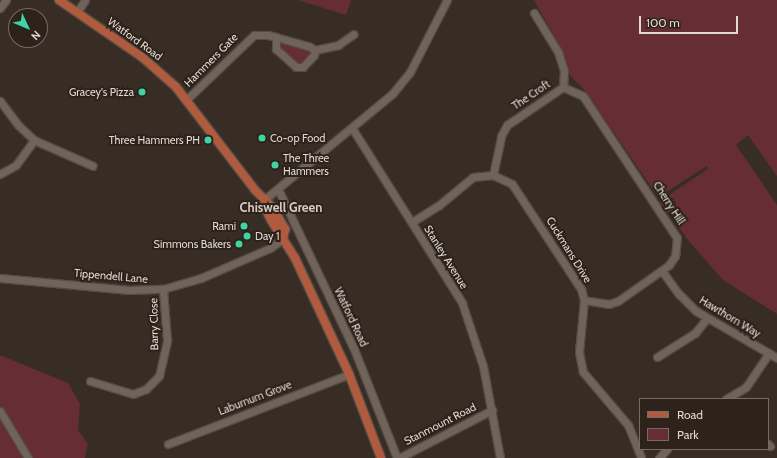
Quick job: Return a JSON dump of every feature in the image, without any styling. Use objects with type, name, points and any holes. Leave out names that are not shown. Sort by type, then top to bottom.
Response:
[{"type":"main road","name":"Watford Road","points":[[59,0],[142,56],[186,100],[255,190],[265,199],[265,208],[282,239],[295,258],[349,374],[381,458]]},
{"type":"street","points":[[0,8],[6,0]]},
{"type":"street","points":[[77,12],[86,0]]},
{"type":"street","points":[[265,199],[278,189],[299,168],[384,102],[402,82],[447,0]]},
{"type":"street","name":"The Croft","points":[[493,174],[501,136],[507,125],[563,87],[564,70],[560,57],[534,13]]},
{"type":"street","points":[[276,37],[276,49],[296,67],[305,66],[315,50],[338,45],[354,34]]},
{"type":"street","name":"Hammers Gate","points":[[186,100],[252,36],[276,37],[315,50]]},
{"type":"street","name":"Cherry Hill","points":[[563,87],[583,96],[673,229],[677,238],[675,256],[662,271],[613,303],[584,300]]},
{"type":"street","points":[[0,101],[18,125],[34,140],[92,166]]},
{"type":"street","name":"Stanley Avenue","points":[[352,128],[462,303],[483,366],[500,458]]},
{"type":"street","points":[[0,174],[16,165],[34,140]]},
{"type":"street","points":[[412,222],[438,206],[467,180],[480,175],[493,174]]},
{"type":"street","name":"Cuckmans Drive","points":[[493,174],[516,189],[578,283],[584,300],[579,352],[583,372],[594,389],[625,421],[641,458]]},
{"type":"street","name":"Watford Road","points":[[278,189],[354,349],[398,458]]},
{"type":"street","name":"Tippendell Lane","points":[[0,278],[129,290],[163,289],[201,278],[270,248],[282,239]]},
{"type":"street","name":"Hawthorn Way","points":[[662,271],[686,303],[706,318],[777,358]]},
{"type":"street","name":"Barry Close","points":[[90,381],[133,394],[146,389],[159,376],[167,340],[163,289]]},
{"type":"street","points":[[656,357],[695,333],[706,318]]},
{"type":"street","points":[[731,398],[756,376],[769,354]]},
{"type":"street","name":"Laburnum Grove","points":[[168,444],[349,374]]},
{"type":"street","points":[[0,410],[28,458]]},
{"type":"street","name":"Stanmount Road","points":[[398,458],[492,410]]},
{"type":"street","points":[[659,458],[666,450]]},
{"type":"green space","points":[[298,0],[351,0],[346,15]]},
{"type":"green space","points":[[534,0],[777,0],[777,176],[748,135],[736,145],[777,205],[777,314],[723,280],[688,240],[660,201],[708,169],[707,166],[658,197],[586,92],[568,73],[554,36]]},
{"type":"green space","points":[[279,41],[309,50],[311,54],[300,66],[278,48]]},
{"type":"green space","points":[[0,355],[68,383],[80,404],[78,430],[88,444],[85,458],[0,458]]},
{"type":"place","name":"Gracey's Pizza","points":[[142,92]]},
{"type":"place","name":"Co-op Food","points":[[262,138]]},
{"type":"place","name":"Three Hammers PH","points":[[208,140]]},
{"type":"place","name":"The Three Hammers","points":[[275,165]]},
{"type":"place","name":"Rami","points":[[244,226]]},
{"type":"place","name":"Day 1","points":[[247,236]]},
{"type":"place","name":"Simmons Bakers","points":[[239,244]]},
{"type":"district","name":"Chiswell Green","points":[[281,207]]}]
